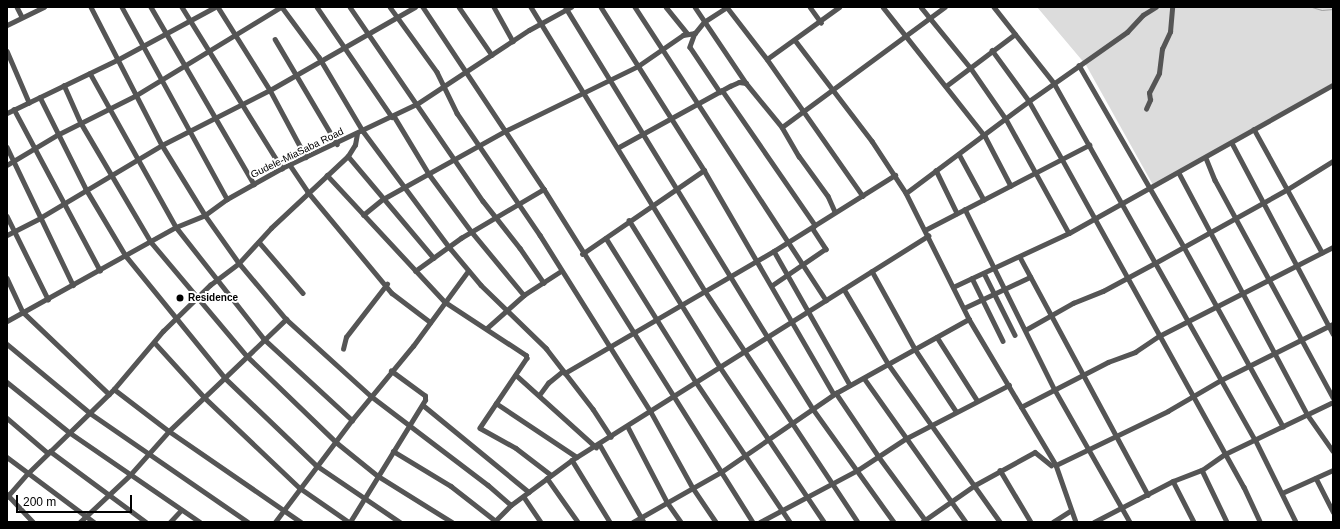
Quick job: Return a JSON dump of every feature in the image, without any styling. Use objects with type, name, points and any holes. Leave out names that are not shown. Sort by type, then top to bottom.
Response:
[{"type":"street","points":[[17,7],[22,17]]},
{"type":"street","points":[[7,25],[41,7]]},
{"type":"street","points":[[91,7],[135,96],[162,145],[205,216],[239,263],[286,319],[371,396],[511,505]]},
{"type":"street","points":[[122,7],[227,199]]},
{"type":"street","points":[[151,7],[164,34],[186,66],[254,184]]},
{"type":"street","points":[[182,7],[188,20],[282,168]]},
{"type":"street","points":[[7,113],[117,60],[188,20],[216,7],[270,90],[306,157]]},
{"type":"street","points":[[7,165],[59,134],[162,81],[282,7],[322,62],[364,131],[468,271],[506,311],[546,348],[611,437]]},
{"type":"street","points":[[317,7],[393,116],[429,174],[471,231],[524,296]]},
{"type":"street","points":[[350,7],[370,34],[483,201],[496,216],[544,283]]},
{"type":"street","points":[[390,7],[446,87],[457,113],[478,147],[562,271],[651,412],[693,488],[716,522]]},
{"type":"street","points":[[7,235],[40,218],[86,189],[162,145],[242,105],[322,62],[416,7]]},
{"type":"street","points":[[423,7],[468,72],[544,189],[672,397],[753,522]]},
{"type":"street","points":[[459,7],[492,55]]},
{"type":"street","points":[[494,7],[513,41]]},
{"type":"street","points":[[531,7],[619,147],[705,291],[791,424],[858,522]]},
{"type":"street","points":[[601,7],[704,170],[772,286],[791,322],[835,394],[925,521],[975,485],[1035,452],[1051,465],[1056,465],[1089,447],[1168,411],[1221,380],[1331,325]]},
{"type":"street","points":[[635,7],[826,300]]},
{"type":"street","points":[[666,7],[687,33]]},
{"type":"street","points":[[695,7],[746,83],[782,127],[799,156],[828,196],[835,212]]},
{"type":"street","points":[[772,286],[826,249],[813,229],[814,225],[690,48],[695,33],[704,22],[727,7],[767,59],[862,196]]},
{"type":"street","points":[[810,7],[821,22]]},
{"type":"street","points":[[767,59],[821,22],[839,7]]},
{"type":"street","points":[[883,7],[985,136],[1011,186]]},
{"type":"street","points":[[921,7],[970,67],[1006,119],[1069,233]]},
{"type":"street","points":[[782,127],[833,91],[945,7]]},
{"type":"street","points":[[994,7],[1054,83],[1255,439],[1296,522]]},
{"type":"street","points":[[906,194],[936,170],[985,136],[1029,101],[1127,32],[1143,15],[1156,7]]},
{"type":"street","points":[[1146,109],[1150,100],[1149,93],[1159,73],[1162,49],[1170,32],[1172,7]]},
{"type":"street","points":[[568,8],[611,80],[678,186],[730,276],[768,337],[814,409],[894,522]]},
{"type":"street","name":"Gudele-MiaSaba Road","points":[[7,321],[176,228],[205,216],[227,199],[282,168],[337,144],[417,104],[446,87],[513,41],[568,8]]},
{"type":"street","points":[[362,216],[383,199],[505,131],[638,66],[687,33],[695,33]]},
{"type":"street","points":[[946,86],[1015,34]]},
{"type":"street","points":[[275,39],[298,75],[337,144]]},
{"type":"street","points":[[795,40],[906,194],[970,319],[1020,407],[1056,465],[1070,511],[1076,522]]},
{"type":"street","points":[[992,50],[1029,101],[1062,159],[1127,276],[1158,336],[1225,454],[1260,522]]},
{"type":"street","points":[[7,51],[29,102]]},
{"type":"street","points":[[1079,65],[1184,247],[1282,426]]},
{"type":"street","points":[[90,73],[110,108],[136,160],[176,228],[264,339],[352,420]]},
{"type":"street","points":[[619,147],[644,132],[698,105],[721,91],[739,82],[746,83]]},
{"type":"street","points":[[64,85],[81,123],[151,242],[198,300],[247,356],[336,442],[378,476],[452,522]]},
{"type":"street","points":[[953,287],[1069,233],[1121,203],[1179,174],[1254,129],[1332,87]]},
{"type":"street","points":[[40,97],[86,189],[126,256],[175,320],[224,378],[316,465],[400,522]]},
{"type":"street","points":[[14,109],[63,204],[100,270]]},
{"type":"street","points":[[1254,129],[1322,252]]},
{"type":"street","points":[[33,522],[7,496],[69,432],[109,394],[175,320],[198,300],[217,280],[239,263],[308,192],[348,156],[355,146],[357,134]]},
{"type":"street","points":[[1232,143],[1331,325],[1333,334]]},
{"type":"street","points":[[925,230],[1090,145]]},
{"type":"street","points":[[7,147],[40,218],[74,284]]},
{"type":"street","points":[[959,154],[984,200]]},
{"type":"street","points":[[348,156],[434,258]]},
{"type":"street","points":[[1206,158],[1215,180],[1237,217],[1333,397]]},
{"type":"street","points":[[1027,329],[1073,302],[1103,291],[1127,276],[1155,263],[1288,189],[1333,161]]},
{"type":"street","points":[[290,165],[308,192],[387,284],[392,293],[430,322]]},
{"type":"street","points":[[582,254],[606,238],[652,203],[704,170]]},
{"type":"street","points":[[936,170],[957,213]]},
{"type":"street","points":[[1179,174],[1211,231],[1307,414],[1333,451]]},
{"type":"street","points":[[327,175],[362,216],[445,302],[487,328],[526,355],[527,358],[480,428],[516,448],[549,476],[578,522]]},
{"type":"street","points":[[540,394],[548,383],[563,371],[565,372],[609,347],[774,251],[894,176]]},
{"type":"street","points":[[415,271],[471,231],[544,189]]},
{"type":"street","points":[[965,209],[1027,329],[1055,390],[1089,447],[1130,522]]},
{"type":"street","points":[[7,216],[48,299]]},
{"type":"street","points":[[629,220],[720,367],[824,522]]},
{"type":"street","points":[[393,451],[452,486],[495,521],[511,505],[524,497],[549,476],[572,460],[598,446],[672,397],[928,236]]},
{"type":"street","points":[[606,238],[696,382],[790,522]]},
{"type":"street","points":[[259,242],[303,293]]},
{"type":"street","points":[[1020,407],[1082,376],[1135,352],[1158,336],[1322,252],[1333,248]]},
{"type":"street","points":[[774,251],[850,385]]},
{"type":"street","points":[[1020,257],[1082,376],[1148,495]]},
{"type":"street","points":[[275,522],[316,465],[391,372],[468,271]]},
{"type":"street","points":[[487,328],[524,296],[562,271]]},
{"type":"street","points":[[872,271],[915,349],[956,411]]},
{"type":"street","points":[[984,273],[1015,334]]},
{"type":"street","points":[[964,308],[1030,277]]},
{"type":"street","points":[[7,278],[22,312],[109,394]]},
{"type":"street","points":[[972,278],[1003,341]]},
{"type":"street","points":[[343,349],[346,337],[387,284]]},
{"type":"street","points":[[844,289],[889,365],[1000,522]]},
{"type":"street","points":[[80,522],[130,475],[169,431],[286,319]]},
{"type":"street","points":[[633,522],[720,472],[835,394],[970,319]]},
{"type":"street","points":[[937,336],[977,400]]},
{"type":"street","points":[[155,343],[205,398],[300,488],[350,522],[423,405],[425,396],[391,372]]},
{"type":"street","points":[[7,344],[90,412],[248,522]]},
{"type":"street","points":[[516,374],[598,446],[644,522]]},
{"type":"street","points":[[864,378],[905,439],[966,522]]},
{"type":"street","points":[[7,382],[69,432],[200,522]]},
{"type":"street","points":[[760,522],[858,470],[905,439],[1008,385]]},
{"type":"street","points":[[114,388],[169,431],[301,522]]},
{"type":"street","points":[[1094,522],[1173,481],[1202,470],[1225,454],[1333,402]]},
{"type":"street","points":[[496,403],[577,457]]},
{"type":"street","points":[[423,405],[529,492]]},
{"type":"street","points":[[7,418],[49,452],[146,522]]},
{"type":"street","points":[[628,427],[667,502],[681,522]]},
{"type":"street","points":[[7,457],[27,474],[94,522]]},
{"type":"street","points":[[572,460],[610,522]]},
{"type":"street","points":[[1000,470],[1031,522]]},
{"type":"street","points":[[1202,470],[1227,522]]},
{"type":"street","points":[[1282,493],[1333,470]]},
{"type":"street","points":[[1316,478],[1333,512]]},
{"type":"street","points":[[1173,481],[1194,522]]},
{"type":"street","points":[[524,497],[542,522]]},
{"type":"street","points":[[170,522],[181,510]]},
{"type":"street","points":[[1053,522],[1070,511]]},
{"type":"shaded area","points":[[1037,7],[1333,7],[1333,83],[1153,185],[1086,65]]},
{"type":"waterway","points":[[1312,7],[1322,10],[1333,9]]},
{"type":"place","name":"Residence","points":[[180,298]]}]
